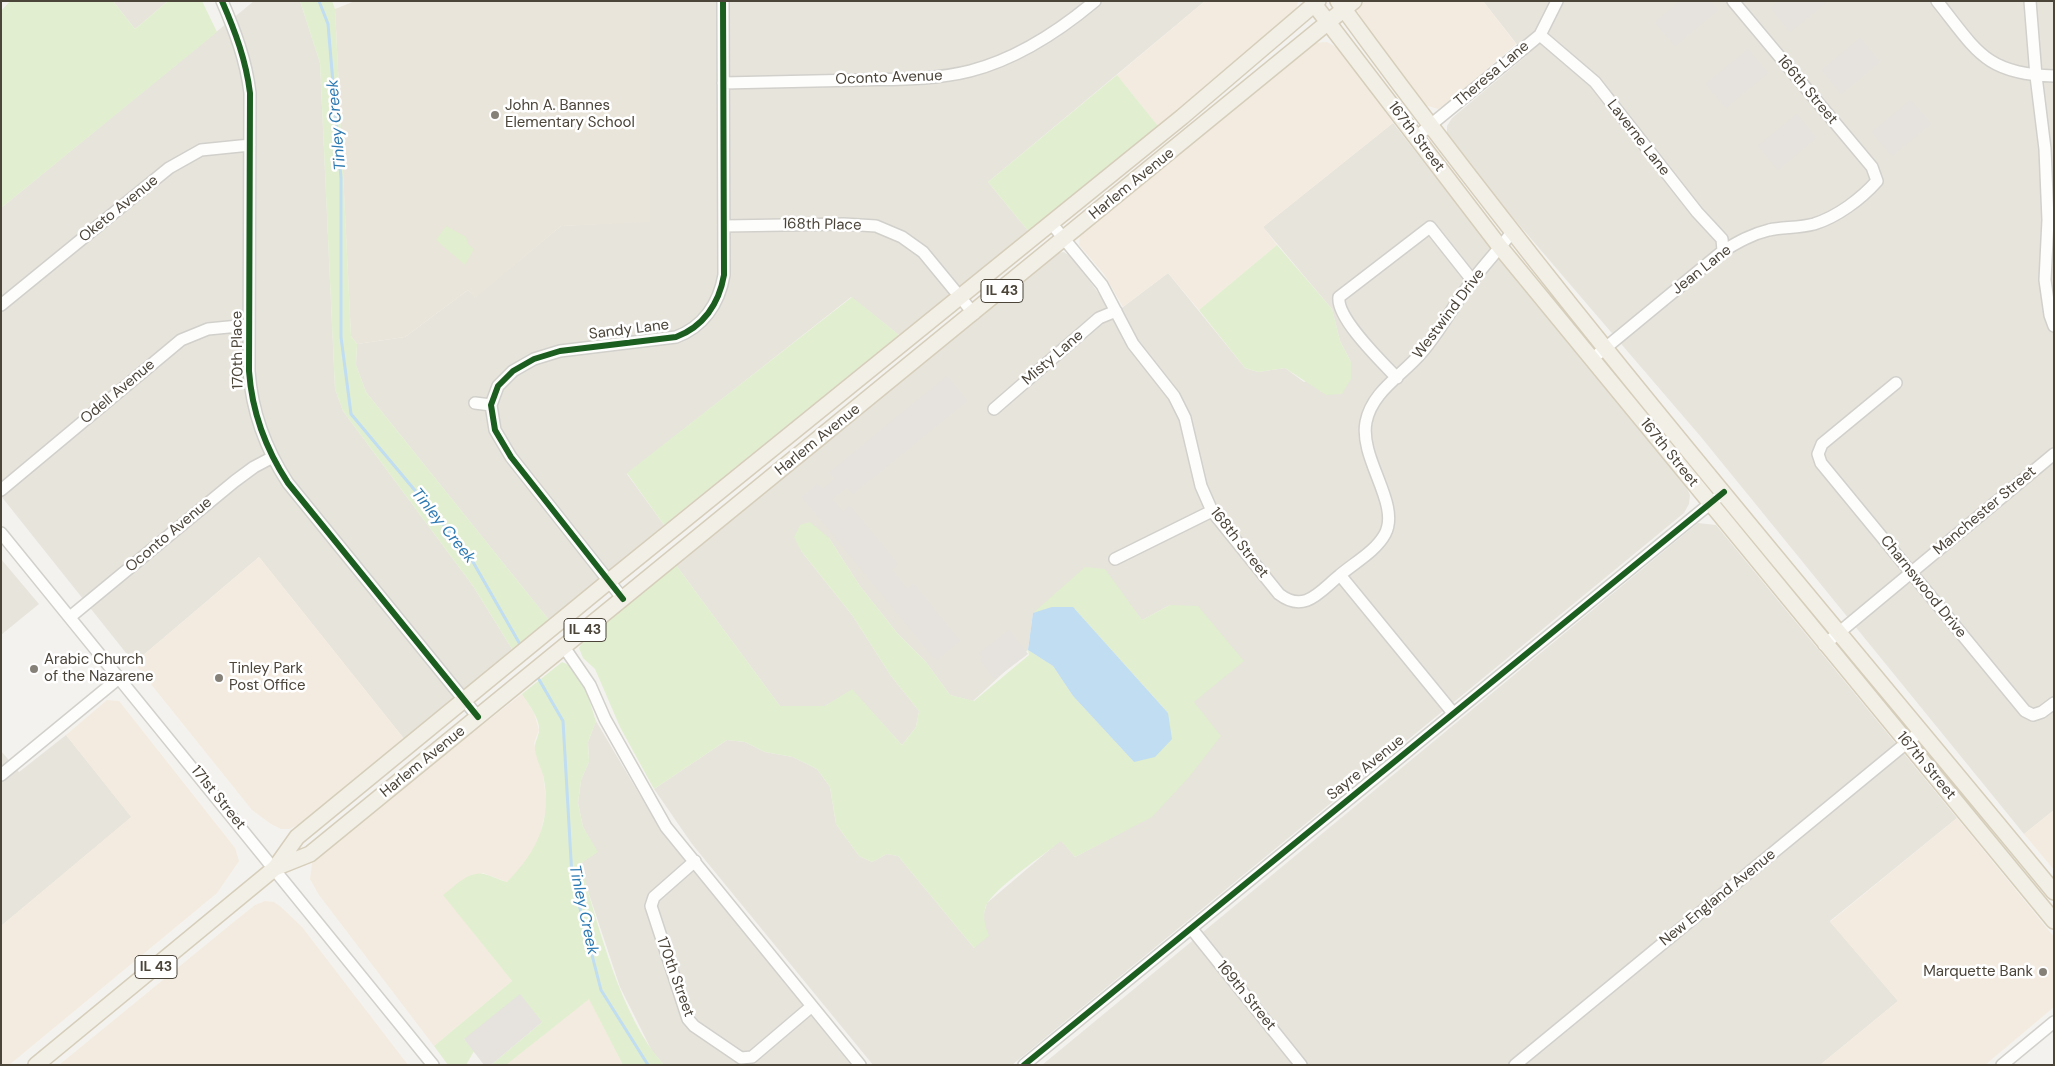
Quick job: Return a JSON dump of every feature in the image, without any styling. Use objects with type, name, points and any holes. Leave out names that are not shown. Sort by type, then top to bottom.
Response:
[{"type":"main road","name":"167th Street","points":[[1314,2],[1328,23],[1500,247],[1711,503],[1824,644],[2054,921]]},
{"type":"main road","name":"Harlem Avenue","points":[[36,1065],[275,868],[297,838],[609,581],[1182,117],[1314,2]]},
{"type":"main road","name":"167th Street","points":[[1345,4],[1430,126],[1605,349],[2054,892]]},
{"type":"main road","name":"Harlem Avenue","points":[[275,868],[310,854],[974,314],[1328,23],[1345,4]]},
{"type":"street","name":"170th Place","points":[[222,1],[242,50],[248,72],[250,145],[249,371],[256,420],[271,458],[288,484],[478,717]]},
{"type":"street","name":"Sandy Lane","points":[[490,405],[498,386],[513,371],[534,359],[560,351],[676,338],[692,331],[717,301],[722,286],[725,226],[723,1]]},
{"type":"street","name":"Oconto Avenue","points":[[723,82],[918,78],[951,75],[989,65],[1021,51],[1062,27],[1095,1]]},
{"type":"street","name":"Theresa Lane","points":[[1416,137],[1540,35],[1556,1]]},
{"type":"street","name":"166th Street","points":[[1733,1],[1872,168],[1877,181]]},
{"type":"street","points":[[1937,1],[1968,39],[1990,61],[2013,73],[2054,76]]},
{"type":"street","points":[[2030,1],[2036,76],[2045,149],[2048,220],[2046,280],[2050,315],[2054,326]]},
{"type":"street","name":"Laverne Lane","points":[[1540,35],[1595,82],[1697,212],[1722,239],[1723,251]]},
{"type":"street","name":"Oketo Avenue","points":[[1,304],[169,168],[201,150],[250,145]]},
{"type":"street","name":"Jean Lane","points":[[1592,359],[1723,251],[1743,238],[1768,231],[1826,220],[1850,204],[1877,181]]},
{"type":"street","name":"168th Place","points":[[725,226],[844,224],[876,226],[902,237],[923,252],[974,314]]},
{"type":"street","name":"168th Street","points":[[1051,224],[1102,285],[1133,344],[1174,396],[1185,418],[1201,486],[1212,511],[1279,594],[1286,600],[1298,603],[1304,602],[1340,575]]},
{"type":"street","points":[[1397,378],[1343,316],[1338,302],[1339,297],[1430,227],[1472,280]]},
{"type":"street","name":"Westwind Drive","points":[[1340,575],[1379,542],[1389,523],[1388,511],[1367,453],[1366,421],[1374,403],[1423,351],[1472,280],[1513,231]]},
{"type":"street","name":"Misty Lane","points":[[994,410],[1099,318],[1116,311]]},
{"type":"street","name":"Odell Avenue","points":[[1,490],[182,340],[208,329],[249,325]]},
{"type":"street","name":"Charnswood Drive","points":[[1896,383],[1822,444],[1818,454],[1821,463],[2025,711],[2034,715],[2042,712],[2054,703]]},
{"type":"street","points":[[474,403],[490,405],[495,430],[511,458],[623,599]]},
{"type":"street","name":"Manchester Street","points":[[1824,644],[2054,454]]},
{"type":"street","name":"Oconto Avenue","points":[[70,617],[235,480],[271,458]]},
{"type":"street","name":"Sayre Avenue","points":[[1024,1065],[1724,492]]},
{"type":"street","points":[[1115,559],[1212,511]]},
{"type":"street","name":"171st Street","points":[[1,533],[275,868],[433,1065]]},
{"type":"street","points":[[1340,575],[1453,713]]},
{"type":"street","points":[[564,647],[590,685],[605,719],[662,820],[860,1065]]},
{"type":"street","points":[[1,775],[119,678]]},
{"type":"street","name":"New England Avenue","points":[[1515,1065],[1921,731]]},
{"type":"street","name":"170th Street","points":[[695,861],[654,897],[651,906],[688,1018],[694,1026],[741,1058],[752,1057],[812,1006]]},
{"type":"street","name":"169th Street","points":[[1191,928],[1301,1065]]},
{"type":"street","points":[[2002,1065],[2054,1022]]},
{"type":"shaded area","points":[[113,1],[168,1],[135,29]]},
{"type":"shaded area","points":[[254,1],[300,1],[320,63],[335,389],[343,411],[473,586],[512,649],[405,740],[259,557],[134,663],[1,496],[1,208]]},
{"type":"shaded area","name":"John A. Bannes Elementary School","points":[[355,1],[650,1],[650,222],[561,226],[475,298],[468,290],[405,337],[357,344],[351,336],[335,9]]},
{"type":"shaded area","points":[[650,1],[1205,1],[988,182],[1029,232],[899,335],[851,297],[627,474],[664,525],[549,620],[366,392],[356,365],[357,344],[405,337],[468,290],[475,297],[561,226],[649,221]]},
{"type":"shaded area","points":[[1205,1],[1298,1],[1296,12],[1291,17],[1158,126],[1117,75]]},
{"type":"shaded area","points":[[1365,1],[1483,1],[1516,44],[1449,102],[1438,109],[1425,105],[1374,37],[1356,9]]},
{"type":"shaded area","points":[[1483,1],[2054,1],[2054,810],[2024,834],[1701,437],[1460,156],[1447,134],[1447,126],[1452,118],[1526,56]]},
{"type":"shaded area","points":[[1680,1],[1710,1],[1718,10],[1675,46],[1655,22]]},
{"type":"shaded area","points":[[1779,1],[1828,1],[1790,32],[1771,8]]},
{"type":"shaded area","points":[[1860,38],[1880,62],[1841,94],[1822,70]]},
{"type":"shaded area","points":[[1327,42],[1341,50],[1393,123],[1263,227],[1277,245],[1199,310],[1168,273],[1123,307],[1104,274],[1079,245],[1080,235],[1083,231],[1312,43]]},
{"type":"shaded area","points":[[1748,49],[1768,73],[1726,108],[1706,84]]},
{"type":"shaded area","points":[[1911,100],[1931,124],[1892,156],[1872,132]]},
{"type":"shaded area","points":[[1797,114],[1816,138],[1778,170],[1758,146]]},
{"type":"shaded area","points":[[1393,123],[1520,285],[1686,486],[1690,495],[1689,504],[1684,513],[1012,1065],[873,1065],[692,844],[654,789],[727,740],[745,742],[765,752],[793,757],[817,769],[830,787],[836,824],[859,856],[872,862],[887,854],[898,856],[974,948],[987,903],[1061,840],[1075,857],[1152,816],[1194,702],[1170,605],[1142,620],[1129,604],[1033,613],[1028,650],[973,701],[950,695],[926,662],[898,634],[860,586],[829,538],[801,551],[852,615],[891,676],[919,711],[916,727],[902,745],[852,690],[825,706],[780,706],[676,565],[1056,253],[1064,252],[1073,258],[1099,294],[1113,318],[1123,307],[1168,273],[1245,368],[1258,372],[1285,368],[1304,382],[1351,362],[1340,341],[1332,309],[1263,227]]},
{"type":"shaded area","points":[[947,376],[967,401],[853,494],[847,487],[832,499],[843,512],[850,506],[898,564],[892,570],[907,589],[914,584],[960,641],[936,660],[802,497],[818,484],[823,489],[835,479],[830,472]]},
{"type":"shaded area","points":[[1698,523],[1716,525],[1957,818],[1830,921],[1898,1001],[1820,1065],[1042,1065]]},
{"type":"shaded area","points":[[259,557],[405,740],[298,825],[289,829],[281,829],[271,824],[252,810],[134,663]]},
{"type":"shaded area","points":[[1,559],[39,604],[1,635]]},
{"type":"shaded area","points":[[1009,630],[1028,654],[995,679],[980,660],[983,658],[979,653]]},
{"type":"shaded area","points":[[522,694],[534,713],[539,730],[534,743],[543,775],[547,805],[539,839],[525,864],[507,882],[483,873],[444,895],[512,981],[434,1046],[319,895],[310,879],[312,863],[327,846]]},
{"type":"shaded area","points":[[107,700],[119,701],[235,848],[239,861],[217,893],[9,1065],[1,1065],[1,926],[131,817],[66,735]]},
{"type":"shaded area","points":[[596,721],[660,829],[851,1065],[664,1065],[652,1051],[620,987],[579,864],[597,852],[583,827],[578,803],[581,780],[589,762],[588,742]]},
{"type":"shaded area","points":[[66,735],[132,817],[1,926],[1,751],[19,772]]},
{"type":"shaded area","points":[[2054,810],[2054,870],[2024,834]]},
{"type":"shaded area","points":[[1957,818],[2054,937],[2054,1007],[1985,1065],[1820,1065],[1898,1001],[1830,922]]},
{"type":"shaded area","points":[[265,901],[274,902],[302,927],[408,1065],[59,1065],[255,905]]},
{"type":"shaded area","points":[[520,994],[542,1022],[491,1065],[484,1065],[464,1039]]},
{"type":"shaded area","points":[[589,998],[623,1065],[506,1065]]},
{"type":"green space","points":[[10,1],[113,1],[135,29],[168,1],[202,1],[217,32],[1,208],[1,11]]},
{"type":"green space","points":[[300,1],[332,1],[335,9],[351,336],[357,344],[356,365],[366,392],[549,620],[512,649],[473,586],[343,411],[335,389],[320,63]]},
{"type":"green space","points":[[1117,75],[1158,126],[1029,232],[988,182]]},
{"type":"green space","points":[[446,226],[466,237],[468,244],[474,249],[465,265],[436,240]]},
{"type":"green space","points":[[1277,245],[1332,309],[1340,341],[1351,362],[1351,379],[1342,394],[1326,395],[1285,368],[1258,372],[1245,368],[1199,310]]},
{"type":"green space","points":[[852,297],[899,335],[664,525],[627,473]]},
{"type":"green space","points":[[810,522],[829,538],[860,586],[898,634],[926,662],[950,695],[974,701],[1029,655],[1028,650],[1053,666],[1073,696],[1134,762],[1168,713],[1073,607],[1052,607],[1033,613],[1085,567],[1105,569],[1142,620],[1170,605],[1198,606],[1244,661],[1194,702],[1221,736],[1189,777],[1152,817],[1075,857],[1061,841],[1012,878],[988,902],[984,915],[989,936],[974,948],[898,856],[887,854],[872,862],[859,856],[836,824],[830,787],[817,769],[793,757],[765,752],[745,742],[727,740],[654,789],[620,727],[595,669],[583,658],[579,648],[583,641],[676,565],[780,706],[825,706],[852,689],[902,745],[916,727],[919,711],[891,676],[852,615],[801,551],[794,537],[800,525]]},
{"type":"green space","points":[[562,662],[576,672],[581,679],[596,721],[588,742],[589,762],[581,780],[578,803],[583,827],[598,852],[580,864],[603,942],[623,996],[635,1022],[664,1065],[623,1065],[589,999],[506,1065],[491,1065],[542,1022],[464,1039],[474,1051],[466,1065],[448,1065],[434,1046],[512,981],[443,895],[473,874],[484,874],[507,882],[518,871],[534,847],[544,820],[546,791],[535,751],[539,732],[538,722],[522,694]]},
{"type":"water","points":[[1052,607],[1073,607],[1168,713],[1172,739],[1155,757],[1134,762],[1073,696],[1053,666],[1028,650],[1033,613]]},
{"type":"waterway","name":"Tinley Creek","points":[[319,1],[328,24],[341,178],[341,337],[351,414],[469,555],[521,646]]},
{"type":"waterway","name":"Tinley Creek","points":[[537,676],[563,721],[572,877],[601,990],[648,1065]]},
{"type":"cycle path","points":[[222,1],[239,46],[246,69],[250,93],[249,371],[253,401],[261,430],[273,457],[288,483],[478,717]]},
{"type":"cycle path","points":[[623,599],[511,457],[495,430],[491,405],[498,386],[513,371],[534,359],[560,351],[676,337],[686,333],[702,321],[714,305],[722,286],[724,275],[723,1]]},
{"type":"cycle path","points":[[1024,1065],[1724,492]]},
{"type":"place","name":"John A. Bannes Elementary School","points":[[495,115]]},
{"type":"place","name":"Arabic Church of the Nazarene","points":[[34,669]]},
{"type":"place","name":"Tinley Park Post Office","points":[[219,678]]},
{"type":"place","name":"Marquette Bank","points":[[2043,972]]}]
